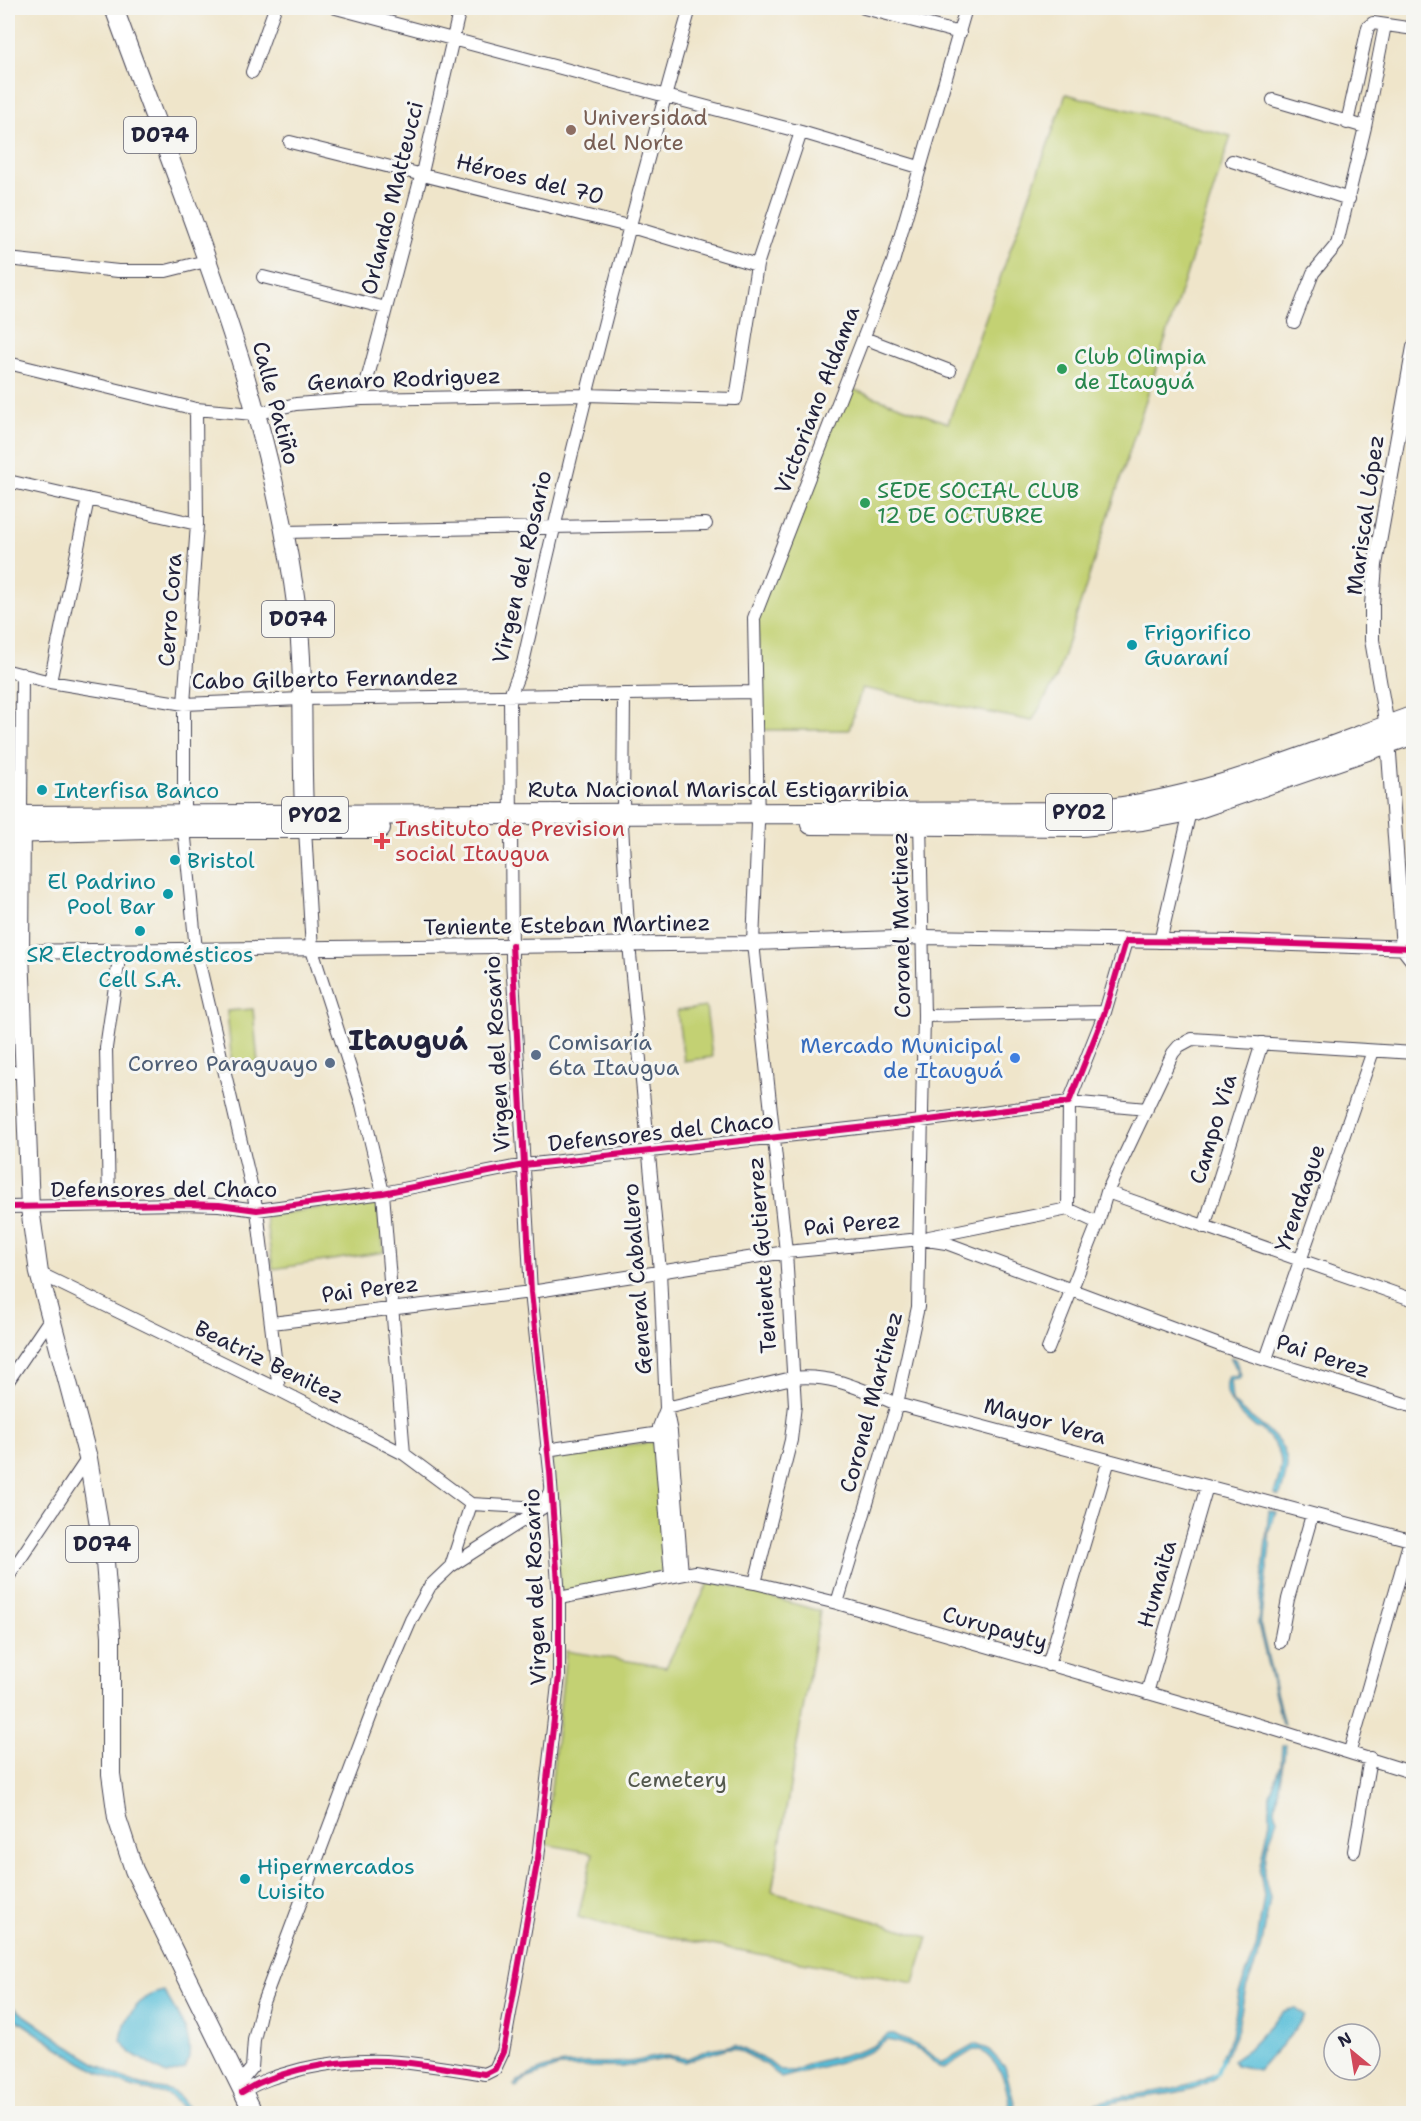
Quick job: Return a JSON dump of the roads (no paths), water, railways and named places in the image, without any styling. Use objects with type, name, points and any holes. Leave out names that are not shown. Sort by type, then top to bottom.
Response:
[{"type":"highway","name":"Ruta Nacional Mariscal Estigarribia","points":[[14,824],[758,818],[920,819],[1091,825],[1190,811],[1387,734],[1413,716]]},
{"type":"highway","name":"Ruta Nacional Mariscal Estigarribia","points":[[920,819],[1080,812],[1145,804],[1227,784],[1387,734],[1413,734]]},
{"type":"main road","name":"Calle Patiño","points":[[114,8],[228,320],[285,532],[297,612],[302,699],[304,822]]},
{"type":"main road","name":"D074","points":[[14,824],[16,1072],[30,1208],[39,1273],[88,1458],[105,1562],[111,1636],[111,1774],[117,1818],[134,1870],[254,2114]]},
{"type":"street","points":[[252,72],[275,8]]},
{"type":"street","points":[[336,8],[801,132],[920,167]]},
{"type":"street","name":"Orlando Matteucci","points":[[362,399],[422,173],[460,8]]},
{"type":"street","name":"Virgen del Rosario","points":[[240,2088],[274,2076],[350,2060],[409,2062],[485,2074],[498,2065],[509,2022],[538,1858],[560,1676],[558,1598],[531,1292],[512,945],[510,696],[523,663],[585,395],[628,226],[690,8]]},
{"type":"street","points":[[864,8],[960,33]]},
{"type":"street","name":"Victoriano Aldama","points":[[758,818],[754,618],[893,262],[966,8]]},
{"type":"street","points":[[1347,123],[1368,27],[1373,23],[1413,29]]},
{"type":"street","points":[[1294,322],[1313,273],[1337,244],[1365,127],[1385,25]]},
{"type":"street","points":[[1273,100],[1365,127]]},
{"type":"street","points":[[758,266],[801,132]]},
{"type":"street","name":"Héroes del 70","points":[[290,142],[628,226],[758,266]]},
{"type":"street","points":[[1232,161],[1349,199]]},
{"type":"street","points":[[8,259],[138,271],[166,271],[207,261]]},
{"type":"street","name":"Genaro Rodriguez","points":[[8,363],[196,409],[254,414],[296,404],[362,399],[585,395],[736,399],[758,266]]},
{"type":"street","points":[[263,277],[386,308]]},
{"type":"street","points":[[864,338],[950,371]]},
{"type":"street","name":"Mariscal López","points":[[1408,948],[1387,734],[1372,640],[1375,565],[1413,347]]},
{"type":"street","name":"Cerro Cora","points":[[196,409],[197,524],[184,704],[184,821],[196,950],[257,1210],[279,1390]]},
{"type":"street","points":[[8,481],[197,524]]},
{"type":"street","points":[[50,682],[88,499]]},
{"type":"street","points":[[285,532],[706,524]]},
{"type":"street","name":"Cabo Gilberto Fernandez","points":[[8,671],[50,682],[184,704],[302,699],[754,692]]},
{"type":"street","points":[[14,824],[22,674]]},
{"type":"street","name":"General Caballero","points":[[624,694],[622,819],[629,944],[660,1271],[665,1429],[676,1575]]},
{"type":"street","points":[[1160,942],[1190,811]]},
{"type":"street","name":"Teniente Gutierrez","points":[[755,1582],[791,1440],[795,1405],[786,1252],[753,943],[758,818]]},
{"type":"street","name":"Coronel Martinez","points":[[837,1603],[897,1404],[918,1307],[924,1016],[920,819]]},
{"type":"street","points":[[304,822],[312,950],[362,1106],[383,1193],[404,1454]]},
{"type":"street","name":"Teniente Esteban Martinez","points":[[14,952],[753,943],[923,937],[1232,942],[1408,948]]},
{"type":"street","points":[[1068,1209],[1069,1102],[1105,1012],[1126,942]]},
{"type":"street","points":[[1408,948],[1413,962]]},
{"type":"street","points":[[109,1205],[106,1048],[120,952]]},
{"type":"street","points":[[924,1016],[1105,1012]]},
{"type":"street","points":[[1048,1348],[1073,1290],[1107,1192],[1173,1053],[1187,1041],[1262,1043],[1413,1053]]},
{"type":"street","name":"Campo Via","points":[[1204,1227],[1262,1043]]},
{"type":"street","name":"Yrendague","points":[[1266,1359],[1373,1051]]},
{"type":"street","name":"Defensores del Chaco","points":[[8,1207],[219,1205],[257,1210],[383,1193],[524,1166],[1069,1102],[1146,1109]]},
{"type":"street","points":[[1107,1192],[1413,1300]]},
{"type":"street","points":[[921,1239],[1068,1209],[1098,1223]]},
{"type":"street","name":"Pai Perez","points":[[272,1323],[531,1292],[786,1252],[921,1239],[946,1243],[1222,1346],[1413,1407]]},
{"type":"street","name":"Beatriz Benitez","points":[[39,1273],[279,1390],[404,1454],[471,1504]]},
{"type":"street","points":[[8,1381],[13,1362],[50,1319]]},
{"type":"street","name":"Mayor Vera","points":[[666,1408],[792,1378],[810,1376],[834,1378],[897,1404],[1412,1540]]},
{"type":"street","points":[[546,1446],[665,1429]]},
{"type":"street","points":[[8,1577],[88,1458]]},
{"type":"street","points":[[1048,1665],[1109,1460]]},
{"type":"street","name":"Humaita","points":[[1147,1693],[1207,1486]]},
{"type":"street","points":[[240,2088],[252,2068],[254,2040],[262,2005],[377,1699],[411,1620],[430,1586],[451,1566],[542,1508],[549,1492]]},
{"type":"street","points":[[451,1566],[471,1504],[542,1508]]},
{"type":"street","points":[[1280,1642],[1288,1599],[1312,1515]]},
{"type":"street","points":[[1350,1751],[1412,1540]]},
{"type":"street","name":"Curupayty","points":[[558,1598],[695,1572],[755,1582],[837,1603],[1350,1751],[1413,1773]]},
{"type":"street","points":[[1354,1851],[1370,1758]]},
{"type":"water","points":[[1231,1358],[1235,1359],[1241,1375],[1239,1379],[1230,1380],[1232,1401],[1265,1428],[1285,1453],[1287,1467],[1280,1496],[1274,1494],[1281,1466],[1279,1452],[1269,1437],[1244,1418],[1229,1399],[1227,1384],[1229,1376],[1237,1377],[1239,1374]]},
{"type":"water","points":[[1269,1510],[1276,1512],[1268,1533],[1270,1545],[1260,1624],[1284,1725],[1258,1624]]},
{"type":"water","points":[[1282,1745],[1286,1745],[1275,1809],[1277,1819],[1267,1848],[1264,1875],[1270,1898],[1261,1949],[1246,1988],[1237,2031],[1224,2060],[1221,2059],[1232,2035],[1239,1993],[1256,1949],[1264,1896],[1260,1871],[1270,1821],[1270,1795],[1281,1765]]},
{"type":"water","points":[[164,1991],[185,2028],[189,2049],[189,2059],[185,2069],[167,2075],[131,2053],[121,2041],[125,2024],[140,2002],[155,1993]]},
{"type":"water","points":[[8,2004],[85,2057],[117,2075],[134,2083],[163,2088],[176,2093],[187,2106],[187,2113],[183,2113],[177,2101],[165,2094],[132,2087],[84,2063],[8,2014]]},
{"type":"water","points":[[1295,2008],[1304,2015],[1300,2023],[1258,2070],[1235,2065],[1232,2060],[1248,2049],[1284,2011]]},
{"type":"water","points":[[889,2034],[894,2034],[927,2051],[941,2063],[974,2044],[988,2049],[1005,2067],[1015,2107],[1019,2113],[1011,2113],[1008,2093],[1000,2070],[981,2050],[973,2050],[944,2068],[939,2067],[923,2052],[887,2040],[869,2052],[850,2059],[781,2078],[767,2065],[735,2048],[727,2048],[684,2062],[670,2058],[622,2067],[558,2067],[526,2079],[516,2087],[514,2085],[542,2069],[556,2066],[628,2062],[663,2056],[686,2059],[710,2049],[735,2045],[769,2062],[780,2071],[794,2071],[811,2063],[873,2046]]},
{"type":"water","points":[[1212,2075],[1216,2077],[1205,2084],[1180,2092],[1128,2099],[1091,2111],[1075,2113],[1108,2100],[1178,2087]]},
{"type":"waterway","points":[[1359,1044],[1371,1044]]},
{"type":"waterway","points":[[1371,1044],[1391,1046]]},
{"type":"waterway","points":[[1212,2077],[1217,2074],[1223,2058]]},
{"type":"place","name":"Universidad del Norte","points":[[571,130]]},
{"type":"place","name":"Club Olimpia de Itauguá","points":[[1062,369]]},
{"type":"place","name":"SEDE SOCIAL CLUB 12 DE OCTUBRE","points":[[865,503]]},
{"type":"place","name":"Frigorifico Guaraní","points":[[1132,645]]},
{"type":"place","name":"Interfisa Banco","points":[[42,790]]},
{"type":"place","name":"Instituto de Prevision social Itaugua","points":[[382,841]]},
{"type":"place","name":"Bristol","points":[[175,860]]},
{"type":"place","name":"El Padrino Pool Bar","points":[[168,894]]},
{"type":"place","name":"SR Electrodomésticos Cell S.A.","points":[[140,931]]},
{"type":"place","name":"Comisaría 6ta Itaugua","points":[[536,1055]]},
{"type":"place","name":"Mercado Municipal de Itauguá","points":[[1015,1058]]},
{"type":"place","name":"Correo Paraguayo","points":[[330,1063]]},
{"type":"place","name":"Hipermercados Luisito","points":[[245,1879]]},
{"type":"district","name":"Itauguá","points":[[408,1040]]},
{"type":"park label","name":"Cemetery","points":[[677,1779]]}]
